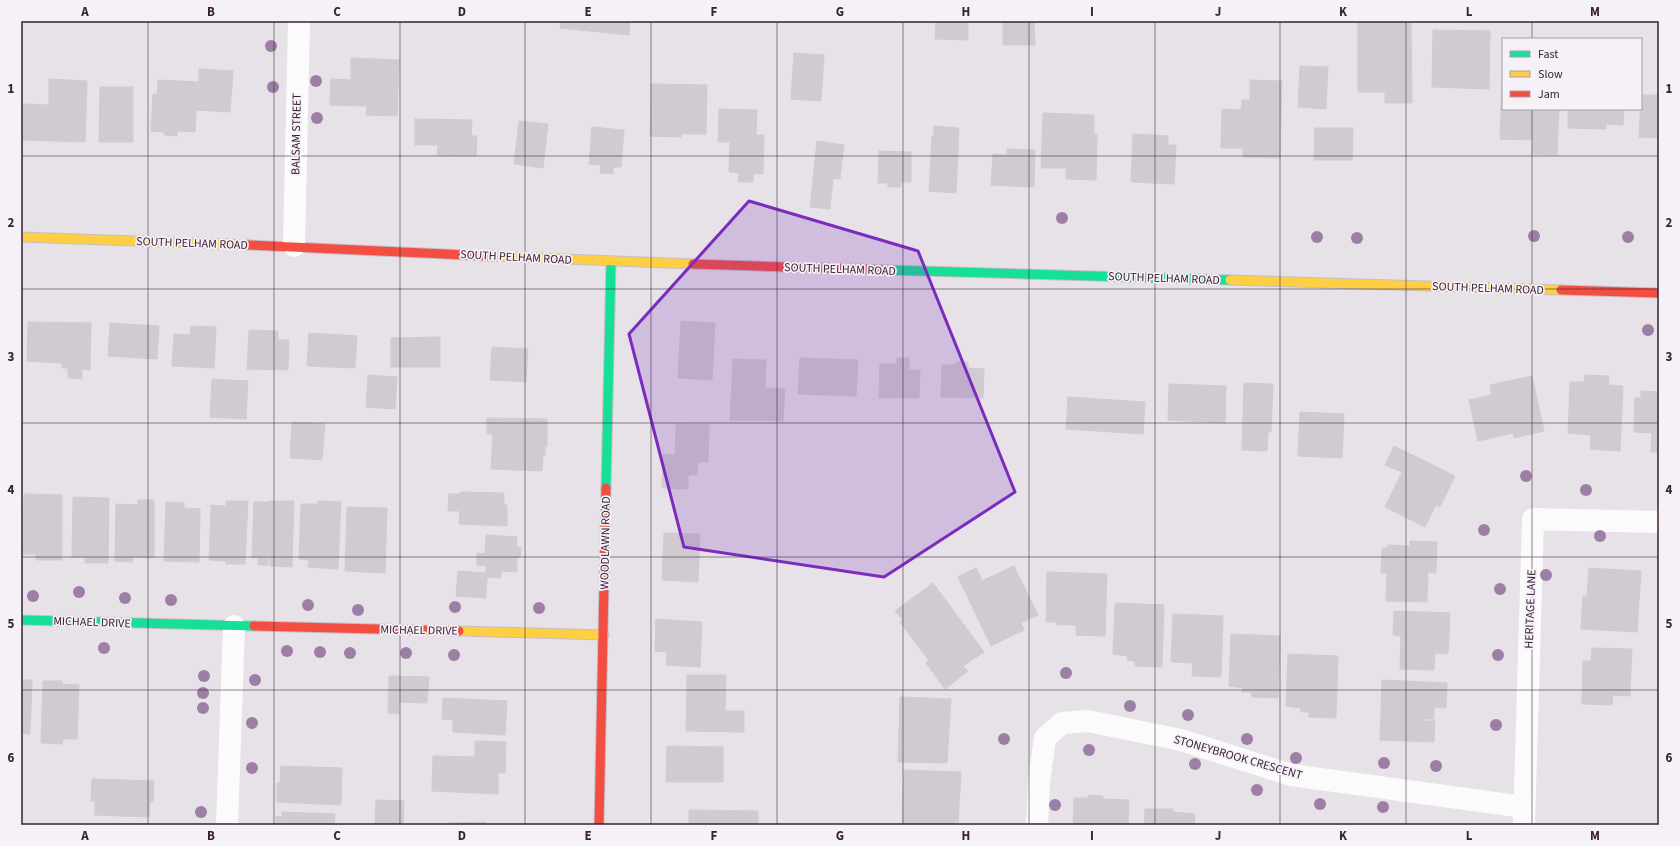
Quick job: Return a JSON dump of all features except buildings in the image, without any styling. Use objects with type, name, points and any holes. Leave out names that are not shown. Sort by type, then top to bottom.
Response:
[{"type":"main road","name":"SOUTH PELHAM ROAD","points":[[21,237],[294,246],[611,262],[1659,293]]},
{"type":"main road","name":"WOODLAWN ROAD","points":[[600,825],[611,262]]},
{"type":"main road","name":"MICHAEL DRIVE","points":[[21,620],[604,635]]},
{"type":"street","name":"BALSAM STREET","points":[[294,246],[299,21]]},
{"type":"street","name":"HERITAGE LANE","points":[[1524,816],[1533,519],[1659,522]]},
{"type":"street","points":[[227,825],[234,626]]},
{"type":"street","name":"STONEYBROOK CRESCENT","points":[[1037,825],[1039,782],[1045,738],[1062,723],[1088,721],[1181,740],[1291,775],[1524,816]]},
{"type":"highlighted area","points":[[749,201],[918,251],[1015,492],[884,577],[684,547],[629,334]]},
{"type":"traffic: fast","points":[[606,488],[611,262]]},
{"type":"traffic: fast","points":[[886,270],[1230,280]]},
{"type":"traffic: fast","points":[[21,620],[254,626]]},
{"type":"traffic: slow","points":[[21,237],[249,245]]},
{"type":"traffic: slow","points":[[488,256],[693,264]]},
{"type":"traffic: slow","points":[[1230,280],[1561,290]]},
{"type":"traffic: slow","points":[[459,631],[604,635]]},
{"type":"traffic: jam","points":[[249,245],[488,256]]},
{"type":"traffic: jam","points":[[693,264],[886,270]]},
{"type":"traffic: jam","points":[[1561,290],[1659,293]]},
{"type":"traffic: jam","points":[[599,825],[606,488]]},
{"type":"traffic: jam","points":[[254,626],[459,631]]}]
